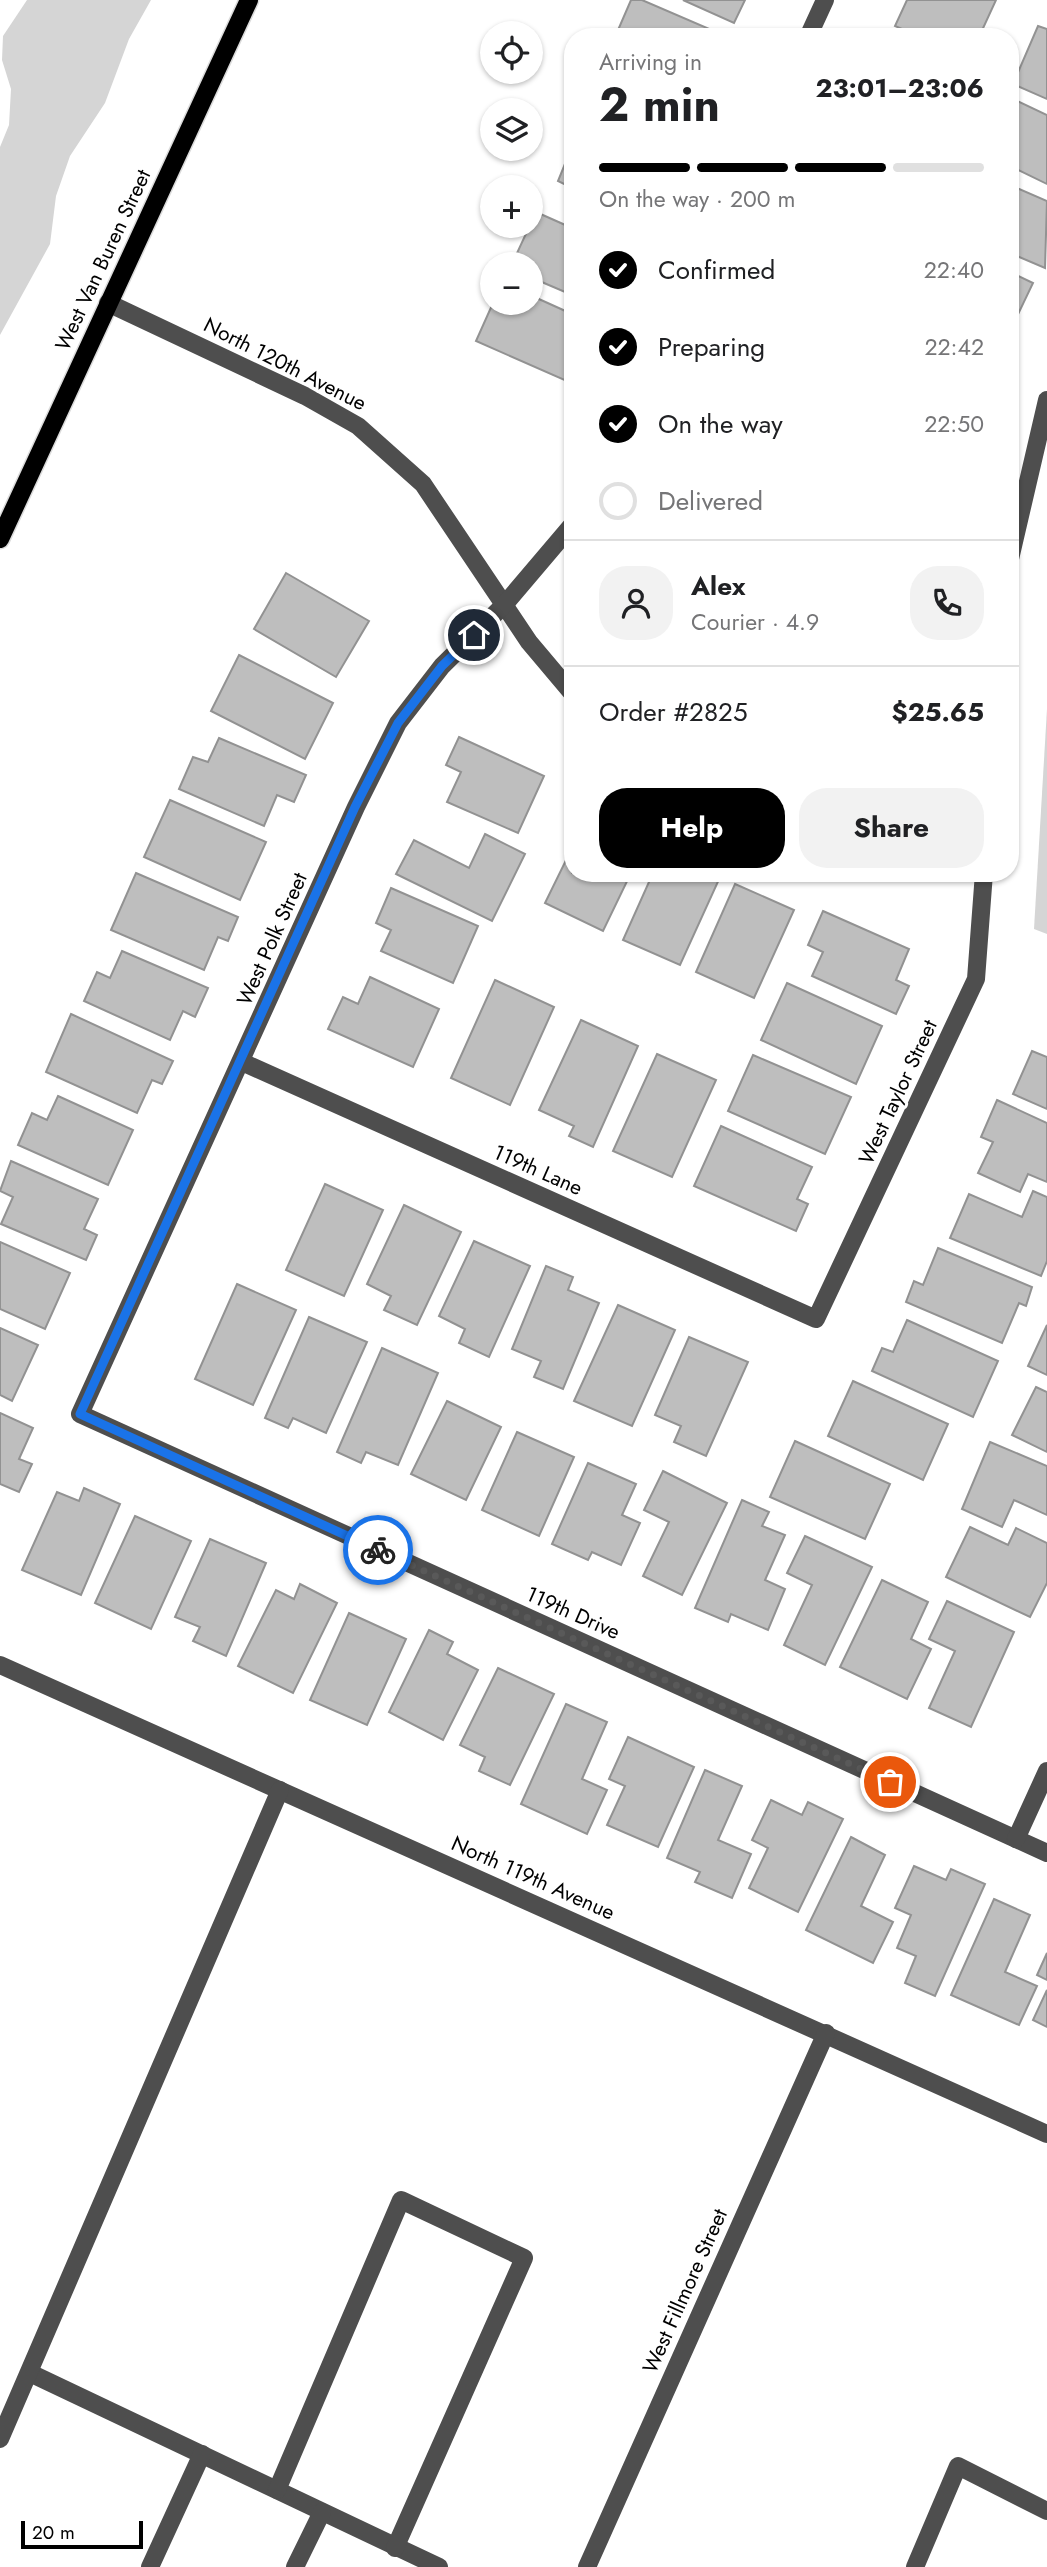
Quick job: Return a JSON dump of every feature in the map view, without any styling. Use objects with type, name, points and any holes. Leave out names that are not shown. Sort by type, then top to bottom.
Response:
[{"type":"main road","name":"West Van Buren Street","points":[[0,539],[248,0]]},
{"type":"street","points":[[812,28],[825,0]]},
{"type":"street","name":"North 120th Avenue","points":[[108,303],[305,396],[358,426],[423,484],[529,642],[564,684]]},
{"type":"street","points":[[1019,520],[1047,400]]},
{"type":"street","name":"West Polk Street","points":[[80,1414],[242,1062],[355,807],[398,723],[442,666],[505,604],[564,534]]},
{"type":"street","name":"West Taylor Street","points":[[816,1320],[976,979],[983,882]]},
{"type":"street","name":"119th Lane","points":[[242,1062],[816,1320]]},
{"type":"street","name":"119th Drive","points":[[80,1414],[1047,1853]]},
{"type":"street","name":"North 119th Avenue","points":[[0,1665],[1047,2134]]},
{"type":"street","points":[[1016,1839],[1047,1771]]},
{"type":"street","points":[[0,2439],[280,1790]]},
{"type":"street","name":"West Fillmore Street","points":[[587,2567],[825,2033]]},
{"type":"street","points":[[277,2490],[401,2200],[524,2258],[395,2548]]},
{"type":"street","points":[[30,2373],[439,2567]]},
{"type":"street","points":[[150,2567],[202,2454]]},
{"type":"street","points":[[915,2567],[958,2466],[1047,2511]]},
{"type":"street","points":[[295,2567],[322,2512]]},
{"type":"shaded area","points":[[27,0],[151,0],[129,39],[105,103],[70,156],[56,196],[50,244],[0,335],[0,147],[9,125],[11,89],[2,60],[3,36]]},
{"type":"shaded area","points":[[1047,709],[1047,934],[1034,929]]},
{"type":"building","points":[[631,0],[642,0],[707,28],[619,28]]},
{"type":"building","points":[[683,0],[745,0],[734,23]]},
{"type":"building","points":[[907,0],[996,0],[983,28],[895,26]]},
{"type":"building","points":[[1038,26],[1047,29],[1047,99],[1019,87],[1019,70]]},
{"type":"building","points":[[1019,102],[1047,115],[1047,184],[1019,170]]},
{"type":"building","points":[[564,166],[564,184],[558,181]]},
{"type":"building","points":[[1019,189],[1047,201],[1045,268],[1019,257]]},
{"type":"building","points":[[543,215],[564,224],[564,292],[543,283],[543,252],[518,252],[524,238],[543,238]]},
{"type":"building","points":[[1019,276],[1033,283],[1019,312]]},
{"type":"building","points":[[543,301],[564,310],[564,380],[476,341],[488,315],[543,315]]},
{"type":"building","points":[[286,573],[369,621],[336,677],[254,629]]},
{"type":"building","points":[[239,655],[333,703],[305,759],[211,711]]},
{"type":"building","points":[[459,737],[544,776],[518,833],[447,802],[461,772],[446,765]]},
{"type":"building","points":[[219,738],[306,775],[294,802],[277,795],[264,826],[179,789],[193,757],[208,762]]},
{"type":"building","points":[[170,800],[266,842],[240,900],[144,857]]},
{"type":"building","points":[[485,834],[525,854],[492,921],[396,874],[414,840],[469,868]]},
{"type":"building","points":[[564,864],[564,882],[627,882],[603,931],[545,903]]},
{"type":"building","points":[[136,873],[238,917],[228,941],[218,937],[204,970],[111,930]]},
{"type":"building","points":[[649,882],[718,882],[680,965],[623,940]]},
{"type":"building","points":[[735,884],[794,910],[754,998],[696,972]]},
{"type":"building","points":[[391,888],[478,926],[453,983],[381,951],[391,930],[376,923]]},
{"type":"building","points":[[823,911],[909,949],[896,980],[909,986],[896,1014],[812,976],[823,952],[808,945]]},
{"type":"building","points":[[122,951],[208,988],[195,1017],[183,1011],[170,1040],[84,1001],[97,972],[110,978]]},
{"type":"building","points":[[370,977],[439,1009],[413,1067],[328,1029],[343,997],[358,1004]]},
{"type":"building","points":[[495,980],[554,1007],[510,1105],[451,1078]]},
{"type":"building","points":[[787,983],[882,1026],[856,1084],[761,1040]]},
{"type":"building","points":[[71,1014],[173,1061],[162,1084],[152,1080],[137,1113],[46,1072]]},
{"type":"building","points":[[581,1020],[638,1046],[593,1147],[569,1136],[574,1126],[539,1110]]},
{"type":"building","points":[[1032,1051],[1047,1057],[1047,1109],[1013,1094]]},
{"type":"building","points":[[657,1054],[716,1080],[672,1177],[613,1151]]},
{"type":"building","points":[[753,1055],[851,1097],[825,1154],[728,1111]]},
{"type":"building","points":[[58,1096],[133,1130],[108,1185],[18,1145],[32,1113],[47,1120]]},
{"type":"building","points":[[997,1100],[1047,1123],[1047,1182],[1028,1174],[1020,1192],[978,1173],[993,1142],[981,1137]]},
{"type":"building","points":[[721,1126],[812,1167],[797,1199],[808,1204],[796,1231],[694,1186]]},
{"type":"building","points":[[11,1161],[98,1199],[84,1229],[97,1235],[86,1260],[1,1224],[13,1197],[0,1191]]},
{"type":"building","points":[[325,1184],[383,1210],[344,1296],[286,1270]]},
{"type":"building","points":[[1033,1191],[1047,1197],[1047,1261],[1041,1276],[950,1238],[969,1194],[1022,1217]]},
{"type":"building","points":[[404,1205],[461,1232],[417,1325],[384,1310],[391,1296],[367,1284]]},
{"type":"building","points":[[474,1241],[530,1266],[489,1357],[459,1343],[465,1329],[439,1316]]},
{"type":"building","points":[[0,1242],[70,1273],[45,1329],[0,1309]]},
{"type":"building","points":[[938,1248],[1032,1287],[1026,1306],[1019,1303],[1002,1343],[906,1302],[914,1281],[923,1285]]},
{"type":"building","points":[[546,1266],[573,1277],[568,1290],[599,1303],[563,1389],[534,1377],[541,1361],[512,1349]]},
{"type":"building","points":[[237,1284],[296,1310],[253,1405],[195,1379]]},
{"type":"building","points":[[618,1305],[675,1330],[632,1426],[574,1401]]},
{"type":"building","points":[[309,1317],[367,1342],[326,1433],[293,1418],[288,1428],[265,1418]]},
{"type":"building","points":[[907,1320],[998,1361],[973,1417],[872,1371],[882,1348],[893,1352]]},
{"type":"building","points":[[1047,1325],[1047,1375],[1028,1366]]},
{"type":"building","points":[[0,1328],[38,1345],[12,1401],[0,1395]]},
{"type":"building","points":[[689,1337],[748,1362],[706,1456],[674,1442],[681,1426],[655,1415]]},
{"type":"building","points":[[382,1348],[438,1373],[398,1465],[366,1452],[361,1463],[337,1452]]},
{"type":"building","points":[[853,1381],[948,1424],[923,1480],[828,1436]]},
{"type":"building","points":[[1036,1387],[1047,1392],[1047,1452],[1012,1435]]},
{"type":"building","points":[[447,1401],[501,1427],[466,1500],[411,1474]]},
{"type":"building","points":[[0,1413],[33,1428],[19,1459],[32,1464],[19,1492],[0,1484]]},
{"type":"building","points":[[517,1432],[574,1457],[539,1536],[482,1510]]},
{"type":"building","points":[[795,1441],[890,1484],[865,1539],[770,1497]]},
{"type":"building","points":[[990,1442],[1047,1466],[1047,1515],[1014,1500],[1002,1527],[962,1509]]},
{"type":"building","points":[[588,1463],[636,1484],[622,1515],[640,1523],[621,1565],[592,1552],[588,1560],[552,1544]]},
{"type":"building","points":[[663,1471],[727,1503],[682,1595],[643,1576],[669,1522],[644,1510]]},
{"type":"building","points":[[84,1488],[120,1504],[81,1595],[22,1570],[57,1492],[79,1501]]},
{"type":"building","points":[[742,1500],[769,1512],[762,1526],[785,1535],[765,1580],[785,1589],[768,1630],[731,1614],[728,1622],[695,1608]]},
{"type":"building","points":[[135,1516],[191,1541],[151,1629],[95,1603]]},
{"type":"building","points":[[970,1527],[1008,1545],[1016,1528],[1047,1543],[1047,1583],[1030,1617],[946,1577]]},
{"type":"building","points":[[805,1536],[872,1567],[825,1665],[784,1645],[812,1585],[787,1573]]},
{"type":"building","points":[[210,1539],[266,1563],[226,1656],[193,1641],[200,1627],[175,1617]]},
{"type":"building","points":[[882,1580],[928,1602],[911,1639],[931,1649],[907,1699],[840,1667]]},
{"type":"building","points":[[300,1584],[337,1603],[293,1693],[238,1666],[276,1590],[294,1599]]},
{"type":"building","points":[[947,1601],[1014,1632],[971,1727],[929,1708],[955,1651],[929,1639]]},
{"type":"building","points":[[349,1613],[406,1639],[367,1725],[310,1700]]},
{"type":"building","points":[[429,1630],[453,1642],[447,1654],[478,1670],[443,1740],[389,1712]]},
{"type":"building","points":[[498,1668],[554,1694],[510,1785],[479,1771],[485,1757],[460,1745]]},
{"type":"building","points":[[566,1704],[607,1722],[582,1779],[607,1790],[587,1834],[521,1804]]},
{"type":"building","points":[[628,1737],[694,1767],[658,1847],[607,1825],[625,1786],[609,1779]]},
{"type":"building","points":[[705,1770],[742,1786],[718,1840],[751,1854],[732,1898],[695,1882],[700,1872],[667,1858]]},
{"type":"building","points":[[771,1800],[802,1815],[808,1802],[843,1819],[798,1912],[749,1888],[768,1848],[752,1840]]},
{"type":"building","points":[[851,1837],[885,1855],[861,1906],[893,1922],[873,1963],[806,1930]]},
{"type":"building","points":[[914,1866],[946,1880],[951,1869],[985,1884],[935,1996],[905,1983],[916,1956],[897,1948],[911,1915],[895,1908]]},
{"type":"building","points":[[994,1899],[1030,1915],[1005,1972],[1037,1986],[1019,2025],[951,1995]]},
{"type":"building","points":[[1047,1953],[1047,1980],[1037,1975]]},
{"type":"building","points":[[1047,1990],[1047,2027],[1033,2020]]},
{"type":"way so far","points":[[378,1550],[890,1782]]},
{"type":"route","points":[[378,1550],[80,1414],[355,807],[398,723],[442,666],[474,635]]}]
